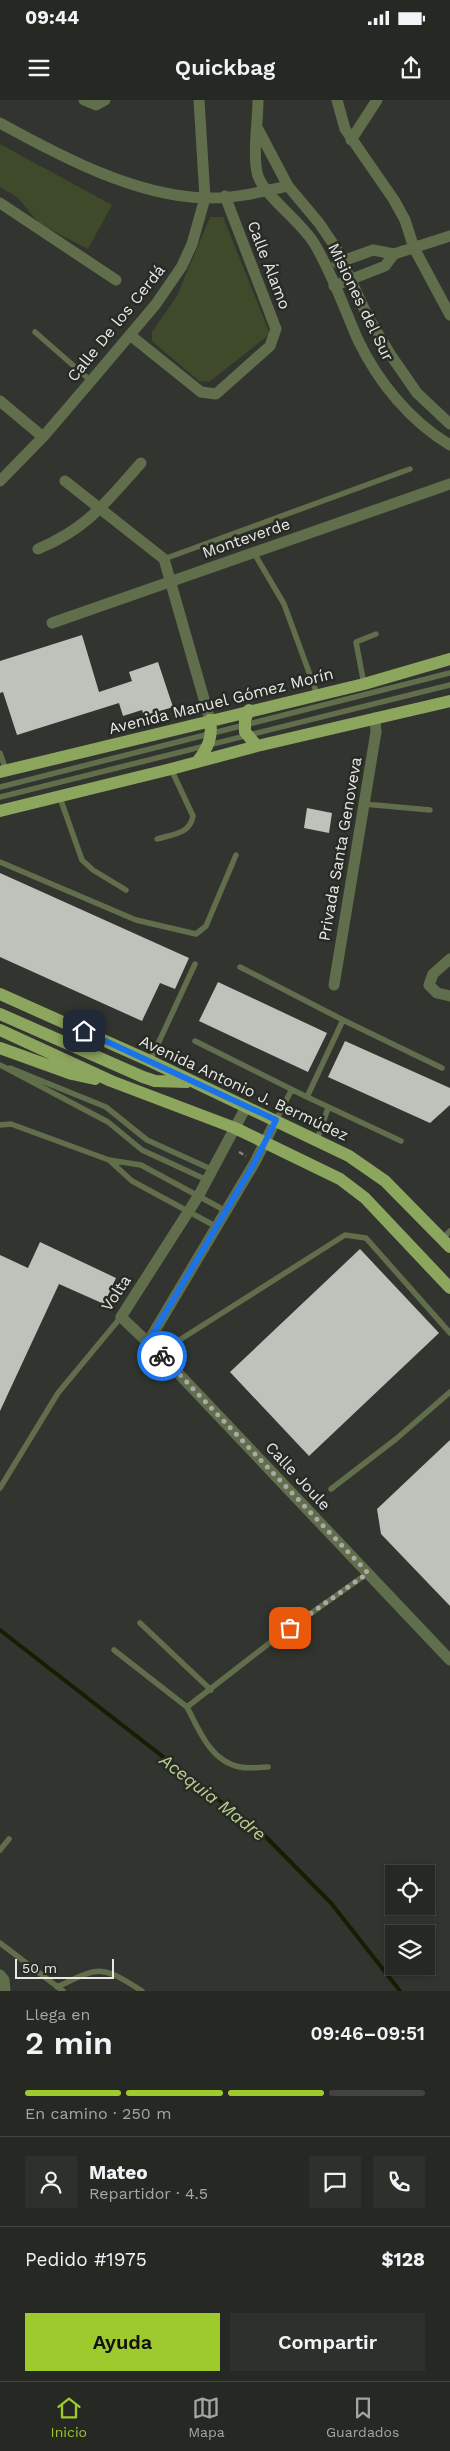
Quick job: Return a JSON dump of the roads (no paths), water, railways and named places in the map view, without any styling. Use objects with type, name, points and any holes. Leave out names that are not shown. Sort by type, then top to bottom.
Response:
[{"type":"main road","name":"Avenida Manuel Gómez Morín","points":[[3,771],[249,710],[364,684],[450,660]]},
{"type":"main road","points":[[0,811],[197,762],[250,736],[375,718],[450,701]]},
{"type":"main road","points":[[249,710],[250,736]]},
{"type":"main road","points":[[197,762],[210,739],[210,720]]},
{"type":"main road","name":"Avenida Antonio J. Bermúdez","points":[[0,994],[276,1120],[368,1167],[447,1239]]},
{"type":"main road","points":[[0,1014],[142,1077],[155,1081],[192,1083]]},
{"type":"main road","points":[[0,1030],[112,1081],[235,1128],[340,1179],[353,1187],[377,1210],[450,1288]]},
{"type":"main road","points":[[0,1048],[72,1074],[112,1081]]},
{"type":"street","points":[[84,100],[96,105],[105,100]]},
{"type":"street","name":"Calle De los Cerdá","points":[[0,481],[43,437],[130,335],[168,288],[182,266],[192,244],[205,198],[199,100]]},
{"type":"street","points":[[258,100],[256,165],[260,181],[266,191]]},
{"type":"street","points":[[337,100],[338,114],[351,140],[394,200],[405,220],[414,248],[450,315]]},
{"type":"street","points":[[351,140],[377,100]]},
{"type":"street","points":[[0,123],[89,168],[155,191],[205,198],[266,191],[288,186]]},
{"type":"street","name":"Misiones del Sur","points":[[258,129],[288,186],[319,223],[342,261],[368,317],[392,357],[417,393],[450,424]]},
{"type":"street","name":"Misiones del Sur","points":[[266,191],[298,221],[314,243],[360,343],[384,382],[419,423],[450,445]]},
{"type":"street","name":"Calle Álamo","points":[[130,335],[200,392],[211,395],[216,394],[270,346],[276,328],[225,196]]},
{"type":"street","points":[[0,203],[116,280]]},
{"type":"street","points":[[326,267],[373,250],[394,254],[450,236]]},
{"type":"street","points":[[334,286],[387,264],[394,254]]},
{"type":"street","points":[[0,401],[43,437]]},
{"type":"street","points":[[38,549],[75,531],[100,509],[141,463]]},
{"type":"street","points":[[65,481],[164,558],[210,720]]},
{"type":"street","name":"Monteverde","points":[[52,623],[450,484]]},
{"type":"street","name":"Privada Santa Genoveva","points":[[334,985],[376,732],[375,718]]},
{"type":"street","points":[[450,959],[433,974],[429,985],[437,993],[450,996]]},
{"type":"street","name":"Volta","points":[[121,1317],[200,1195],[246,1107]]},
{"type":"street","points":[[148,1342],[266,1143],[276,1120]]},
{"type":"street","name":"Calle Joule","points":[[121,1317],[159,1353],[450,1660]]},
{"type":"street","points":[[0,1975],[4,1980],[5,1991]]},
{"type":"lane","points":[[35,332],[91,380]]},
{"type":"lane","points":[[164,558],[410,470]]},
{"type":"lane","points":[[254,553],[284,604],[317,694]]},
{"type":"lane","points":[[364,684],[356,642],[376,634]]},
{"type":"lane","points":[[0,797],[210,739],[250,736],[450,673]]},
{"type":"lane","points":[[0,787],[210,739],[250,736],[450,685]]},
{"type":"lane","points":[[0,752],[3,771]]},
{"type":"lane","points":[[157,839],[186,831],[192,822],[193,816],[170,769]]},
{"type":"lane","points":[[59,795],[82,860],[93,870],[126,890]]},
{"type":"lane","points":[[364,804],[430,810]]},
{"type":"lane","points":[[0,862],[136,920],[196,934],[206,926],[236,855]]},
{"type":"lane","points":[[150,1061],[195,964]]},
{"type":"lane","points":[[240,967],[442,1068]]},
{"type":"lane","points":[[307,1098],[343,1020]]},
{"type":"lane","points":[[195,1041],[291,1091],[401,1141]]},
{"type":"lane","points":[[2,1066],[23,1072],[106,1107],[146,1140],[213,1170]]},
{"type":"lane","points":[[2,1066],[108,1122],[142,1150],[207,1181]]},
{"type":"lane","points":[[276,1120],[291,1091]]},
{"type":"lane","points":[[317,1140],[328,1108]]},
{"type":"lane","points":[[0,1125],[11,1124],[109,1160],[141,1165],[200,1195],[226,1211]]},
{"type":"lane","points":[[109,1160],[132,1181],[189,1210],[217,1227]]},
{"type":"lane","points":[[159,1353],[345,1235],[366,1238],[450,1333]]},
{"type":"lane","name":"Volta","points":[[0,1488],[58,1393],[121,1317]]},
{"type":"lane","points":[[331,1488],[396,1439],[450,1392]]},
{"type":"lane","points":[[187,1708],[276,1638],[368,1573]]},
{"type":"lane","points":[[140,1623],[211,1690]]},
{"type":"lane","points":[[114,1650],[187,1708],[206,1742],[222,1759],[240,1767],[268,1767]]},
{"type":"lane","points":[[0,1850],[9,1839]]},
{"type":"lane","points":[[0,1943],[60,1989],[91,1971],[98,1970],[114,1974],[142,1991]]},
{"type":"waterway","name":"Acequia Madre","points":[[0,1630],[265,1836],[331,1903],[400,1991]]}]
